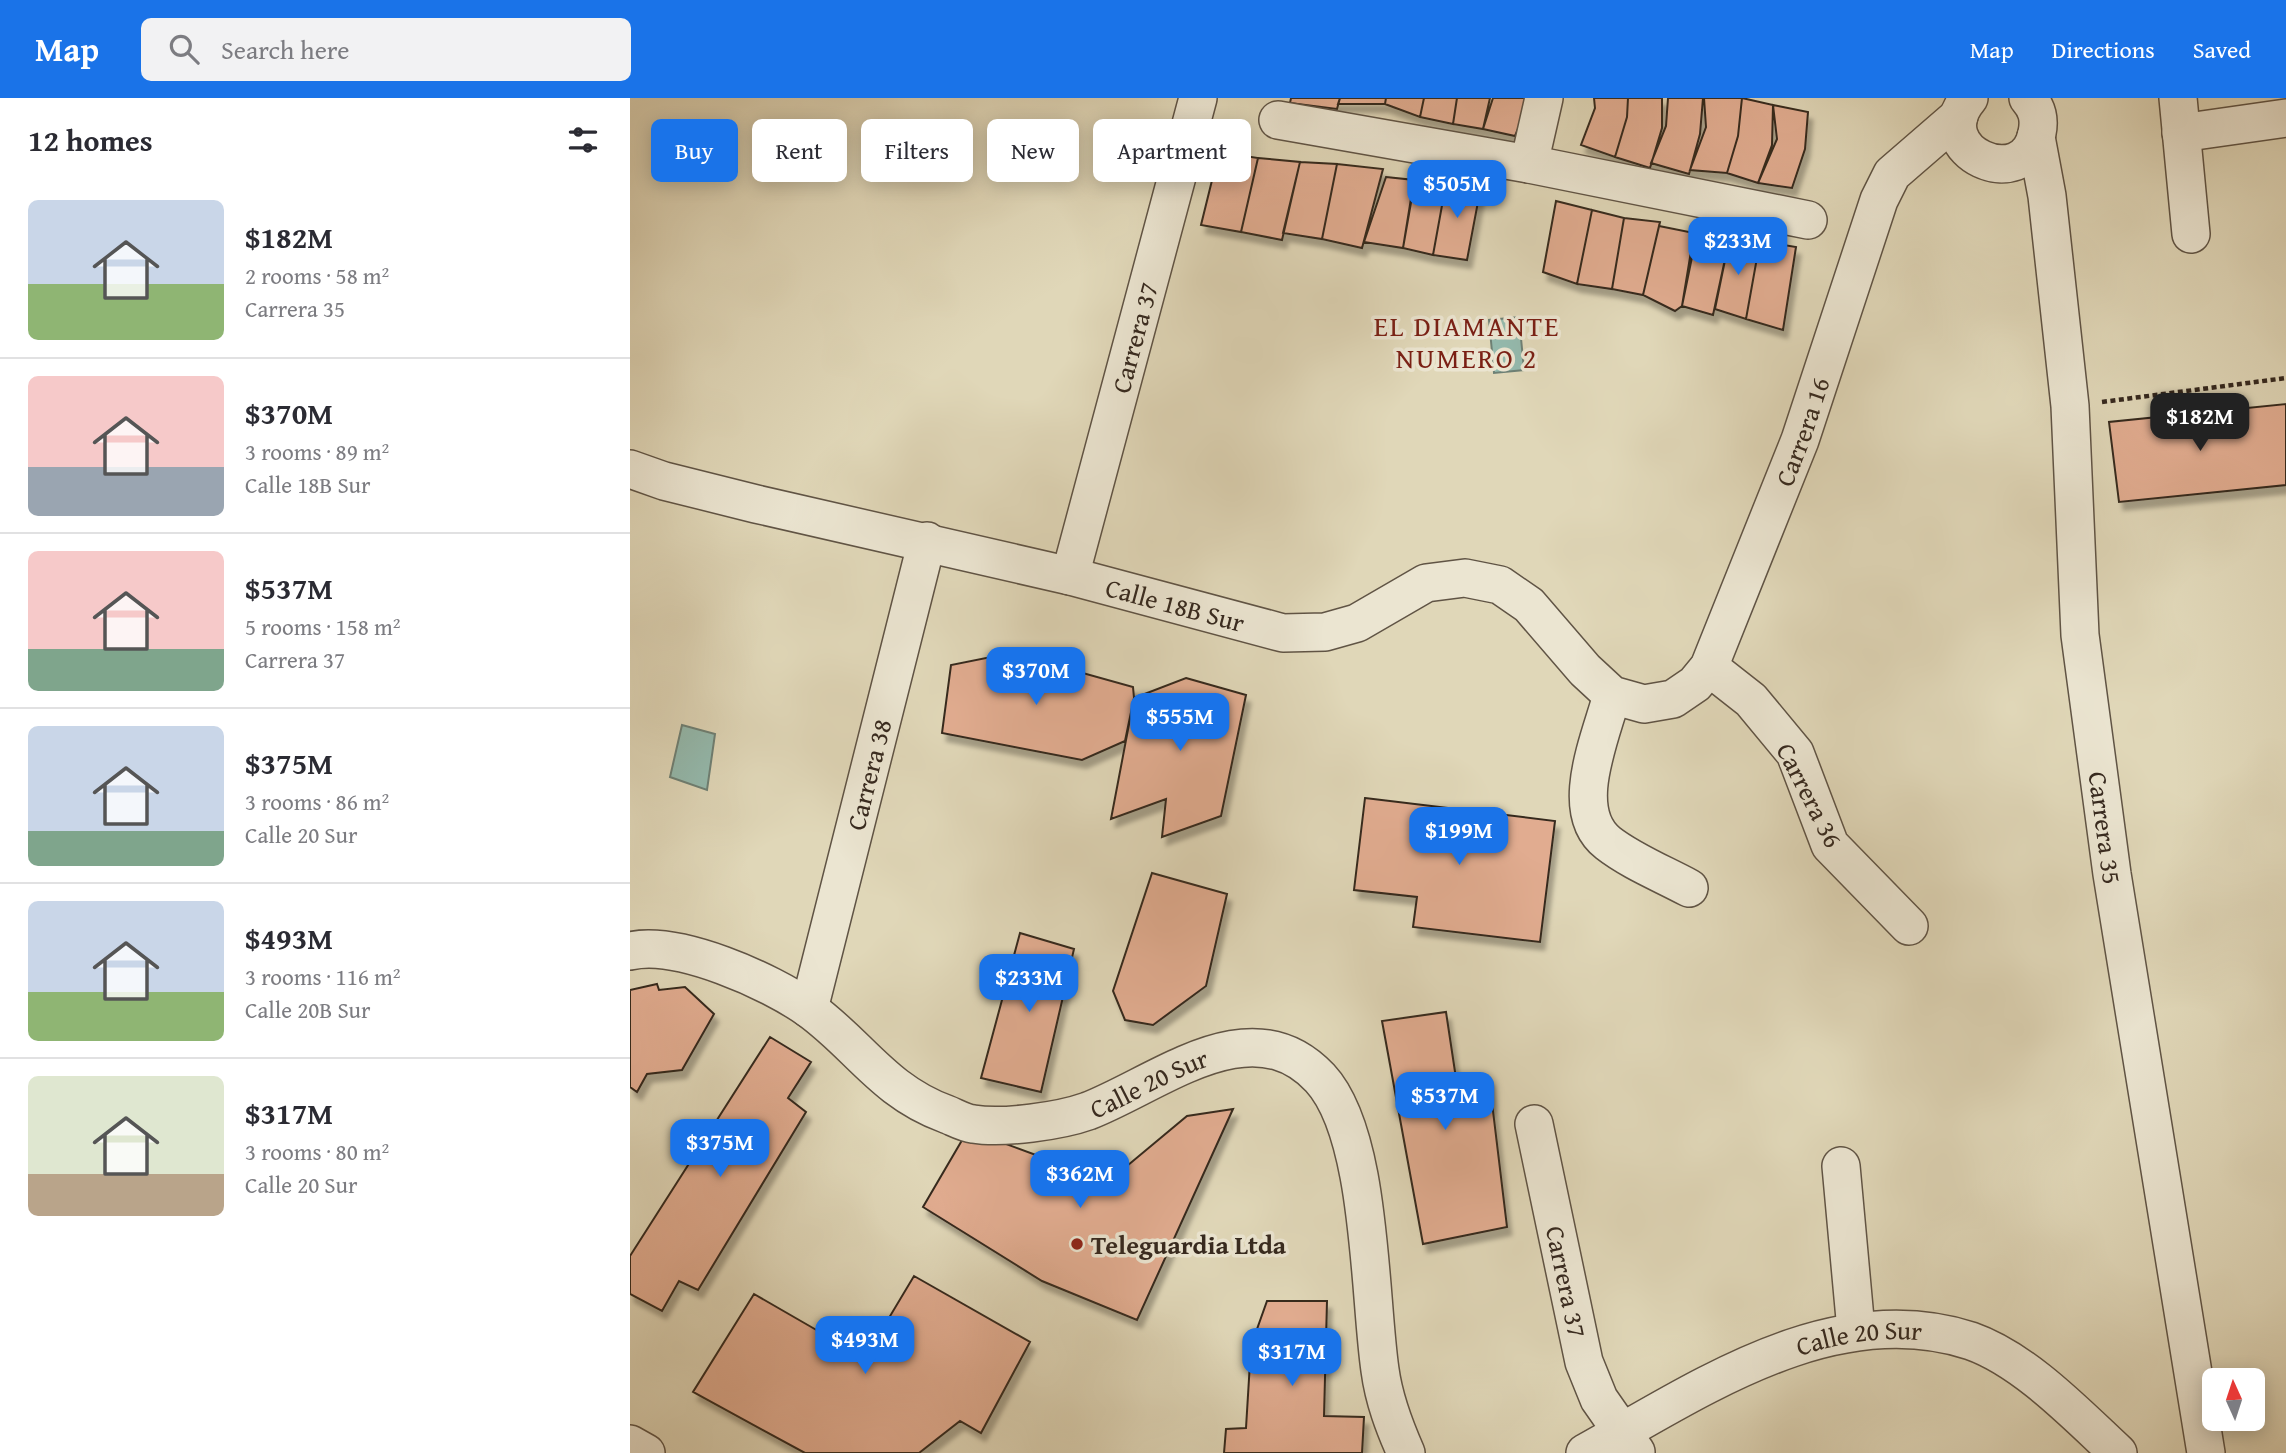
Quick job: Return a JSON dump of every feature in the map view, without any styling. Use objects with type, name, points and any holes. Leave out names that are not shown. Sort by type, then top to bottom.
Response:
[{"type":"street","name":"Carrera 37","points":[[1070,576],[1198,98]]},
{"type":"street","points":[[1529,164],[1544,98]]},
{"type":"street","name":"Carrera 35","points":[[2029,99],[2037,111],[2036,137],[2047,197],[2070,406],[2080,635],[2112,874],[2206,1453]]},
{"type":"street","points":[[1964,107],[1958,128],[1969,152],[1980,160],[2007,163],[2047,197]]},
{"type":"street","name":"Carrera 16","points":[[1674,699],[1695,684],[1709,667],[1800,440],[1879,200],[1892,174],[1964,107]]},
{"type":"street","points":[[2191,234],[2180,115],[2286,118]]},
{"type":"street","points":[[1278,120],[1529,164],[1808,220]]},
{"type":"street","points":[[2007,163],[2030,149],[2036,137]]},
{"type":"street","points":[[1912,154],[1969,152]]},
{"type":"street","name":"Calle 18B Sur","points":[[630,469],[664,481],[755,504],[927,541],[1283,633],[1325,632],[1357,623],[1426,583],[1465,578],[1500,584],[1530,606],[1585,670],[1612,695],[1644,704],[1674,699]]},
{"type":"street","name":"Carrera 38","points":[[809,1009],[927,541]]},
{"type":"street","name":"Carrera 36","points":[[1709,667],[1751,700],[1795,752],[1830,845],[1909,926]]},
{"type":"street","points":[[1612,695],[1589,783],[1586,809],[1594,828],[1608,843],[1689,888]]},
{"type":"street","name":"Calle 20 Sur","points":[[630,950],[694,955],[757,979],[809,1009],[868,1065],[920,1104],[973,1124],[1031,1122],[1086,1112],[1212,1052],[1257,1046],[1300,1059],[1323,1080],[1344,1118],[1360,1184],[1380,1373],[1391,1419],[1406,1453]]},
{"type":"street","name":"Carrera 37","points":[[1534,1124],[1584,1362],[1599,1399],[1629,1443]]},
{"type":"street","points":[[1841,1166],[1856,1330]]},
{"type":"street","name":"Calle 20 Sur","points":[[1585,1453],[1629,1443],[1759,1361],[1813,1341],[1856,1330],[1916,1330],[1972,1342],[2008,1361],[2060,1399],[2118,1453]]},
{"type":"street","points":[[630,1444],[646,1453]]},
{"type":"path","points":[[2070,406],[2286,378]]},
{"type":"water","points":[[1519,317],[1524,370],[1494,373],[1489,320]]},
{"type":"water","points":[[682,725],[715,734],[707,790],[670,777]]},
{"type":"building","points":[[1291,98],[1340,98],[1337,109],[1290,103]]},
{"type":"building","points":[[1340,98],[1386,98],[1385,104],[1338,104]]},
{"type":"building","points":[[1386,98],[1424,98],[1420,117],[1385,104]]},
{"type":"building","points":[[1424,98],[1457,98],[1453,124],[1420,117]]},
{"type":"building","points":[[1457,98],[1490,98],[1483,129],[1453,124]]},
{"type":"building","points":[[1493,98],[1531,98],[1515,136],[1483,129]]},
{"type":"building","points":[[1594,98],[1628,98],[1627,117],[1615,157],[1581,145],[1595,108]]},
{"type":"building","points":[[1628,98],[1662,98],[1662,128],[1650,168],[1615,157],[1627,117]]},
{"type":"building","points":[[1668,98],[1703,98],[1700,134],[1689,174],[1651,163],[1666,126]]},
{"type":"building","points":[[1704,98],[1742,98],[1738,136],[1727,173],[1690,170],[1706,127]]},
{"type":"building","points":[[1742,98],[1773,105],[1772,145],[1758,183],[1727,173],[1738,136]]},
{"type":"building","points":[[1773,105],[1808,112],[1805,149],[1792,188],[1758,183],[1777,139]]},
{"type":"building","points":[[1251,157],[1258,158],[1241,232],[1201,225],[1212,182],[1251,182]]},
{"type":"building","points":[[1258,158],[1300,162],[1282,240],[1241,232]]},
{"type":"building","points":[[1300,162],[1337,164],[1322,239],[1283,233]]},
{"type":"building","points":[[1337,164],[1383,169],[1362,248],[1322,239]]},
{"type":"building","points":[[1416,174],[1447,178],[1433,255],[1403,248]]},
{"type":"building","points":[[1386,177],[1414,180],[1403,248],[1364,242]]},
{"type":"building","points":[[1447,178],[1481,186],[1467,260],[1433,255]]},
{"type":"building","points":[[1556,201],[1592,210],[1577,284],[1543,272]]},
{"type":"building","points":[[1592,210],[1624,218],[1612,289],[1577,284]]},
{"type":"building","points":[[1624,218],[1660,222],[1643,295],[1612,289]]},
{"type":"building","points":[[1659,226],[1694,233],[1682,306],[1675,311],[1643,295]]},
{"type":"building","points":[[1698,228],[1730,236],[1713,315],[1682,306]]},
{"type":"building","points":[[1730,236],[1760,241],[1746,319],[1715,309]]},
{"type":"building","points":[[1760,241],[1796,247],[1783,330],[1746,319]]},
{"type":"building","points":[[2286,404],[2286,485],[2119,502],[2109,422]]},
{"type":"building","points":[[1011,653],[1133,687],[1134,698],[1125,741],[1082,760],[942,733],[951,665]]},
{"type":"building","points":[[1186,678],[1246,695],[1221,816],[1162,837],[1166,799],[1111,819],[1134,698]]},
{"type":"building","points":[[1365,798],[1555,821],[1540,942],[1413,927],[1417,897],[1354,890]]},
{"type":"building","points":[[1152,873],[1227,894],[1206,986],[1153,1025],[1125,1020],[1113,991]]},
{"type":"building","points":[[1020,933],[1074,949],[1041,1092],[981,1078]]},
{"type":"building","points":[[657,984],[659,990],[685,987],[714,1014],[682,1070],[647,1074],[637,1092],[630,1087],[630,990]]},
{"type":"building","points":[[1446,1012],[1457,1085],[1489,1078],[1507,1227],[1423,1244],[1382,1021]]},
{"type":"building","points":[[770,1037],[811,1062],[788,1098],[806,1112],[698,1290],[679,1281],[662,1311],[630,1294],[630,1256]]},
{"type":"building","name":"Teleguardia Ltda","points":[[1233,1109],[1137,1320],[1042,1281],[923,1207],[968,1130],[1044,1158],[1115,1176],[1187,1116]]},
{"type":"building","points":[[914,1276],[1030,1342],[981,1433],[960,1421],[919,1453],[805,1453],[693,1392],[754,1294],[865,1358]]},
{"type":"building","points":[[1267,1301],[1327,1301],[1324,1416],[1364,1417],[1362,1453],[1224,1453],[1226,1429],[1246,1428],[1251,1346]]},
{"type":"place","name":"Teleguardia Ltda","points":[[1077,1244]]},
{"type":"district","name":"EL DIAMANTE NUMERO 2","points":[[1467,341]]}]
